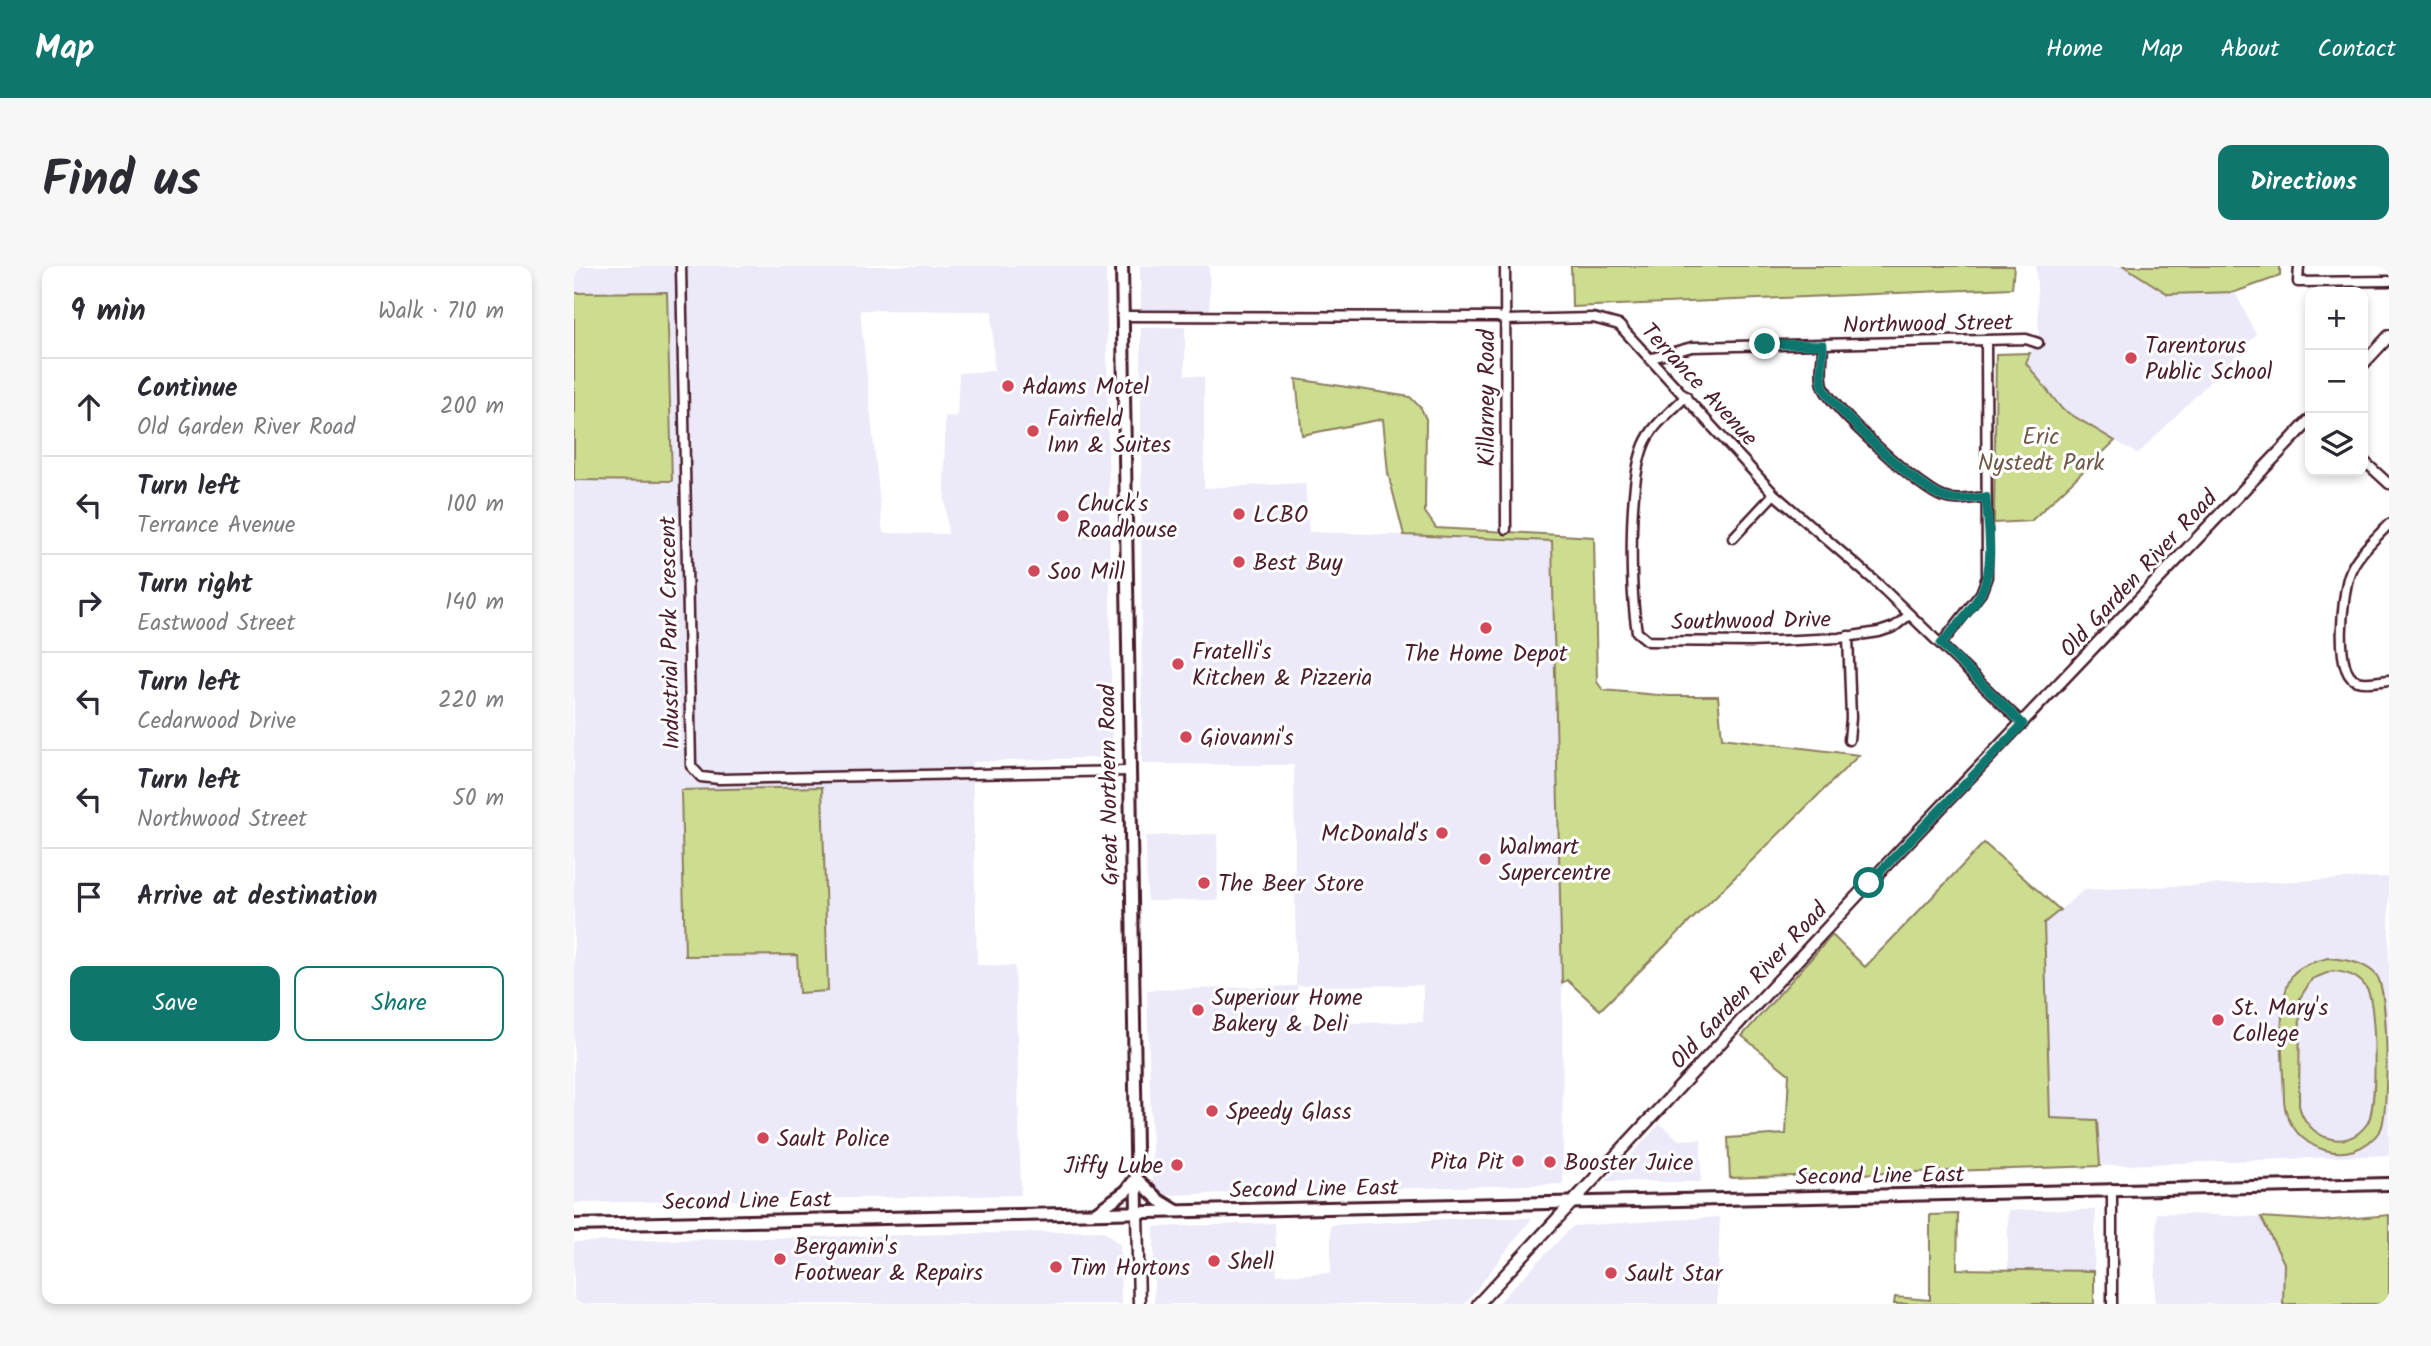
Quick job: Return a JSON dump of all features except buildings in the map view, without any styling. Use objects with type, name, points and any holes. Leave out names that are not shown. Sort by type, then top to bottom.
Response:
[{"type":"highway","name":"Great Northern Road","points":[[1122,266],[1137,1212]]},
{"type":"highway","points":[[1094,1213],[1125,1191],[1136,1178],[1158,1200],[1180,1212]]},
{"type":"highway","name":"Second Line East","points":[[574,1226],[2389,1184]]},
{"type":"main road","points":[[2368,359],[2389,336]]},
{"type":"main road","name":"Old Garden River Road","points":[[1478,1304],[1869,883],[2023,724],[2166,568],[2305,425]]},
{"type":"main road","name":"Great Northern Road","points":[[1137,1212],[1139,1304]]},
{"type":"street","name":"Industrial Park Crescent","points":[[681,266],[689,748],[691,766],[696,772],[701,777],[719,779],[1129,771]]},
{"type":"street","name":"Killarney Road","points":[[1505,266],[1506,529]]},
{"type":"street","points":[[2299,266],[2298,282],[2389,281]]},
{"type":"street","name":"Terrance Avenue","points":[[1123,316],[1484,317],[1504,320],[1594,318],[1619,325],[1774,494],[1941,644],[2023,724]]},
{"type":"street","name":"Northwood Street","points":[[1652,358],[1692,347],[2026,339],[2038,343]]},
{"type":"street","points":[[1941,644],[1981,593],[1987,577],[1989,540],[1986,497],[1986,342]]},
{"type":"street","points":[[1823,345],[1823,386],[1838,410],[1924,487],[1942,497],[1957,500],[1986,497]]},
{"type":"street","name":"Southwood Drive","points":[[1686,396],[1654,428],[1644,444],[1633,484],[1637,632],[1648,641],[1751,642],[1848,636],[1894,627],[1909,615]]},
{"type":"street","points":[[2368,465],[2389,484]]},
{"type":"street","points":[[1733,538],[1774,494]]},
{"type":"street","points":[[2389,524],[2349,573],[2343,612],[2343,666],[2356,681],[2389,680]]},
{"type":"street","points":[[1848,636],[1851,718],[1849,740]]},
{"type":"street","points":[[2112,1190],[2112,1304]]},
{"type":"shaded area","points":[[574,266],[1106,266],[1112,757],[972,762],[977,965],[1015,966],[1021,1195],[574,1203]],"holes":[[[860,310],[992,311],[994,371],[959,373],[957,417],[945,416],[944,488],[948,534],[883,533]]]},
{"type":"shaded area","points":[[1140,266],[1209,266],[1210,312],[1141,311]]},
{"type":"shaded area","name":"Tarentorus Public School","points":[[2036,266],[2124,266],[2168,294],[2235,292],[2256,335],[2138,454],[2062,409],[2026,363],[2039,333]]},
{"type":"shaded area","points":[[1185,327],[1185,375],[1204,377],[1204,488],[1305,483],[1309,532],[1552,540],[1562,983],[1563,1184],[1166,1195],[1153,1184],[1147,990],[1296,986],[1294,765],[1142,764],[1141,328]],"holes":[[[1423,985],[1423,1022],[1297,1024],[1297,986]]]},
{"type":"shaded area","points":[[1217,834],[1218,900],[1147,901],[1146,836]]},
{"type":"shaded area","name":"St. Mary's College","points":[[2389,877],[2389,1155],[2100,1166],[2097,1120],[2050,1118],[2044,923],[2084,890]]},
{"type":"shaded area","points":[[1660,1124],[1679,1140],[1701,1139],[1701,1182],[1606,1181]]},
{"type":"shaded area","points":[[2008,1210],[2096,1210],[2094,1271],[2008,1272]]},
{"type":"shaded area","points":[[2157,1213],[2261,1217],[2284,1263],[2283,1304],[2155,1304]]},
{"type":"shaded area","points":[[1720,1217],[1717,1304],[1497,1304],[1573,1226]]},
{"type":"shaded area","points":[[1468,1218],[1532,1218],[1465,1304],[1154,1304],[1154,1227],[1275,1223],[1277,1275],[1331,1273],[1331,1225]]},
{"type":"shaded area","points":[[1104,1231],[1120,1245],[1121,1304],[574,1304],[574,1242]]},
{"type":"green space","points":[[1571,266],[2014,266],[2012,288],[1572,307]]},
{"type":"green space","points":[[2124,266],[2280,266],[2280,276],[2235,292],[2168,294]]},
{"type":"green space","points":[[667,292],[672,481],[574,480],[574,293]]},
{"type":"green space","name":"Eric Nystedt Park","points":[[2030,353],[2026,363],[2062,409],[2115,441],[2031,521],[1994,523],[1996,354]]},
{"type":"green space","points":[[1296,379],[1410,397],[1421,408],[1426,419],[1425,512],[1436,528],[1594,537],[1597,682],[1603,690],[1669,696],[1718,696],[1722,738],[1859,755],[1600,1010],[1567,980],[1562,983],[1552,541],[1404,535],[1388,473],[1383,419],[1302,435]]},
{"type":"green space","points":[[822,787],[828,991],[799,993],[797,955],[685,956],[681,790]]},
{"type":"green space","points":[[1984,843],[2060,910],[2044,923],[2050,1118],[2097,1120],[2100,1166],[1730,1178],[1728,1138],[1786,1134],[1789,1074],[1742,1036],[1832,935],[1865,967]]},
{"type":"green space","points":[[2328,958],[2355,962],[2367,967],[2377,976],[2386,1027],[2385,1100],[2381,1129],[2369,1142],[2354,1150],[2339,1152],[2323,1150],[2309,1143],[2297,1132],[2288,1118],[2284,1101],[2282,1016],[2288,984],[2298,970]],"holes":[[[2332,971],[2357,978],[2368,991],[2373,1016],[2375,1058],[2373,1099],[2367,1124],[2358,1133],[2337,1140],[2317,1133],[2303,1116],[2299,1105],[2300,998],[2312,979]]]},
{"type":"green space","points":[[1958,1214],[1957,1269],[2094,1271],[2094,1304],[1894,1304],[1895,1297],[1930,1300],[1930,1215]]},
{"type":"green space","points":[[2389,1215],[2389,1304],[2283,1304],[2284,1263],[2261,1217],[2323,1221]]},
{"type":"place","name":"Tarentorus Public School","points":[[2131,358]]},
{"type":"place","name":"Adams Motel","points":[[1008,386]]},
{"type":"place","name":"Fairfield Inn & Suites","points":[[1033,431]]},
{"type":"place","name":"LCBO","points":[[1239,514]]},
{"type":"place","name":"Chuck's Roadhouse","points":[[1063,516]]},
{"type":"place","name":"Best Buy","points":[[1239,562]]},
{"type":"place","name":"Soo Mill","points":[[1034,571]]},
{"type":"place","name":"The Home Depot","points":[[1486,628]]},
{"type":"place","name":"Fratelli's Kitchen & Pizzeria","points":[[1178,664]]},
{"type":"place","name":"Giovanni's","points":[[1186,737]]},
{"type":"place","name":"McDonald's","points":[[1442,833]]},
{"type":"place","name":"Walmart Supercentre","points":[[1485,859]]},
{"type":"place","name":"The Beer Store","points":[[1204,883]]},
{"type":"place","name":"Superiour Home Bakery & Deli","points":[[1198,1010]]},
{"type":"place","name":"St. Mary's College","points":[[2218,1020]]},
{"type":"place","name":"Speedy Glass","points":[[1212,1111]]},
{"type":"place","name":"Sault Police","points":[[763,1138]]},
{"type":"place","name":"Pita Pit","points":[[1518,1161]]},
{"type":"place","name":"Booster Juice","points":[[1550,1162]]},
{"type":"place","name":"Jiffy Lube","points":[[1177,1165]]},
{"type":"place","name":"Bergamin's Footwear & Repairs","points":[[780,1259]]},
{"type":"place","name":"Shell","points":[[1214,1261]]},
{"type":"place","name":"Tim Hortons","points":[[1056,1267]]},
{"type":"place","name":"Sault Star","points":[[1611,1273]]},
{"type":"route","points":[[1765,344],[1823,345],[1823,386],[1838,410],[1924,487],[1942,497],[1957,500],[1986,497],[1989,540],[1987,577],[1981,593],[1941,644],[2023,724],[1869,883]]}]
